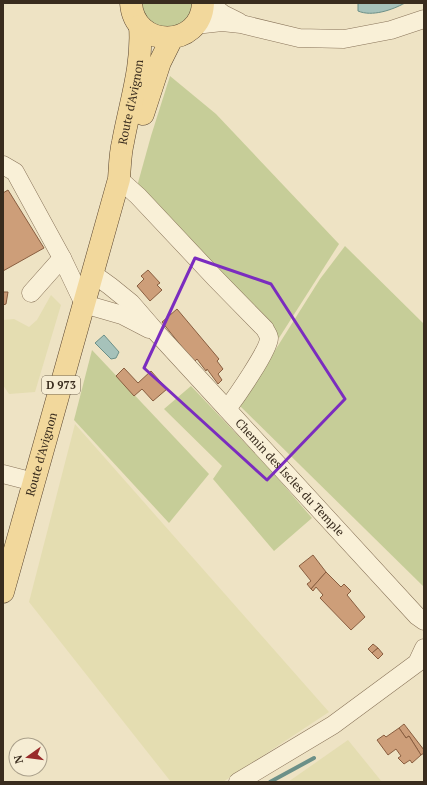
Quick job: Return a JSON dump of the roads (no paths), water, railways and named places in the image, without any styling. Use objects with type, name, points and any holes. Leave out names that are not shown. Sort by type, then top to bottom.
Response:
[{"type":"main road","points":[[131,3],[132,12],[140,26],[151,34],[165,38],[172,38],[185,34],[195,25],[202,12],[203,3]]},
{"type":"main road","name":"Route d'Avignon","points":[[4,582],[34,482],[118,179],[122,143],[138,71],[141,41],[140,26]]},
{"type":"main road","name":"Route d'Avignon","points":[[118,179],[131,152],[154,76],[172,38]]},
{"type":"street","points":[[209,3],[223,14],[241,24]]},
{"type":"street","points":[[195,25],[222,22],[241,24],[299,38],[344,39],[391,30],[424,19]]},
{"type":"street","points":[[3,165],[15,172],[62,258],[84,304]]},
{"type":"street","points":[[118,179],[138,196],[216,279],[266,329],[269,338],[266,348],[243,387],[227,409]]},
{"type":"street","points":[[31,293],[62,258]]},
{"type":"street","name":"Chemin des Iscles du Temple","points":[[92,273],[131,303],[417,616],[424,621]]},
{"type":"street","name":"Chemin des Iscles du Temple","points":[[84,304],[122,315],[157,333]]},
{"type":"street","points":[[3,474],[34,482]]},
{"type":"street","points":[[238,782],[333,724],[417,664],[424,648]]},
{"type":"water","points":[[358,3],[405,3],[382,12],[364,13],[358,11]]},
{"type":"water","points":[[104,335],[119,352],[116,358],[111,359],[95,343]]},
{"type":"waterway","points":[[270,782],[314,758]]}]
